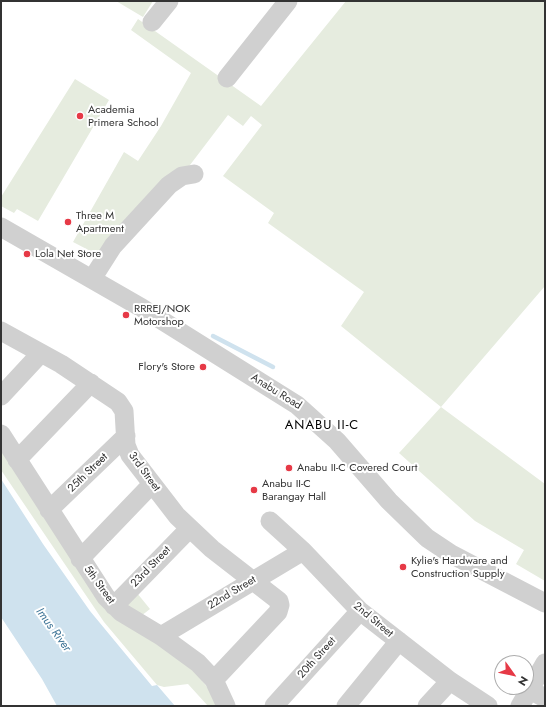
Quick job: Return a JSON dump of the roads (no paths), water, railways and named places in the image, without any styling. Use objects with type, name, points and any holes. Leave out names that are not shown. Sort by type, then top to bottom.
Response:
[{"type":"street","points":[[152,22],[169,1]]},
{"type":"street","points":[[227,78],[288,1]]},
{"type":"street","points":[[92,279],[113,246],[169,185],[182,176],[194,174]]},
{"type":"street","name":"Anabu Road","points":[[1,227],[92,279],[304,410],[338,441],[389,501],[427,538],[451,554],[545,603]]},
{"type":"street","name":"3rd Street","points":[[1,331],[91,383],[121,406],[125,416],[126,445],[130,455],[152,484],[189,528],[252,581],[276,599],[280,605],[278,612],[214,680]]},
{"type":"street","points":[[1,396],[41,353]]},
{"type":"street","points":[[17,460],[91,383]]},
{"type":"street","name":"5th Street","points":[[1,434],[100,590],[114,606],[161,636],[198,663],[214,680],[226,706]]},
{"type":"street","name":"25th Street","points":[[49,510],[126,436]]},
{"type":"street","points":[[80,559],[152,484]]},
{"type":"street","name":"2nd Street","points":[[270,521],[303,551],[360,611],[450,681],[488,706]]},
{"type":"street","name":"23rd Street","points":[[114,606],[189,528]]},
{"type":"street","name":"22nd Street","points":[[161,636],[303,551]]},
{"type":"street","name":"20th Street","points":[[274,706],[360,611]]},
{"type":"street","points":[[346,706],[400,641]]},
{"type":"street","points":[[520,706],[538,694],[545,663]]},
{"type":"street","points":[[427,706],[450,681]]},
{"type":"water","name":"Imus River","points":[[1,479],[43,544],[90,611],[152,686],[157,685],[175,706],[57,706],[42,679],[1,617]]},
{"type":"waterway","points":[[213,336],[273,367]]},
{"type":"place","name":"Academia Primera School","points":[[80,116]]},
{"type":"place","name":"Three M Apartment","points":[[68,222]]},
{"type":"place","name":"Lola Net Store","points":[[27,254]]},
{"type":"place","name":"RRREJ/NOK Motorshop","points":[[126,315]]},
{"type":"place","name":"Flory's Store","points":[[203,367]]},
{"type":"place","name":"Anabu II-C Covered Court","points":[[289,468]]},
{"type":"place","name":"Anabu II-C Barangay Hall","points":[[254,490]]},
{"type":"place","name":"Kylie's Hardware and Construction Supply","points":[[403,567]]},
{"type":"district","name":"ANABU II-C","points":[[322,426]]}]
